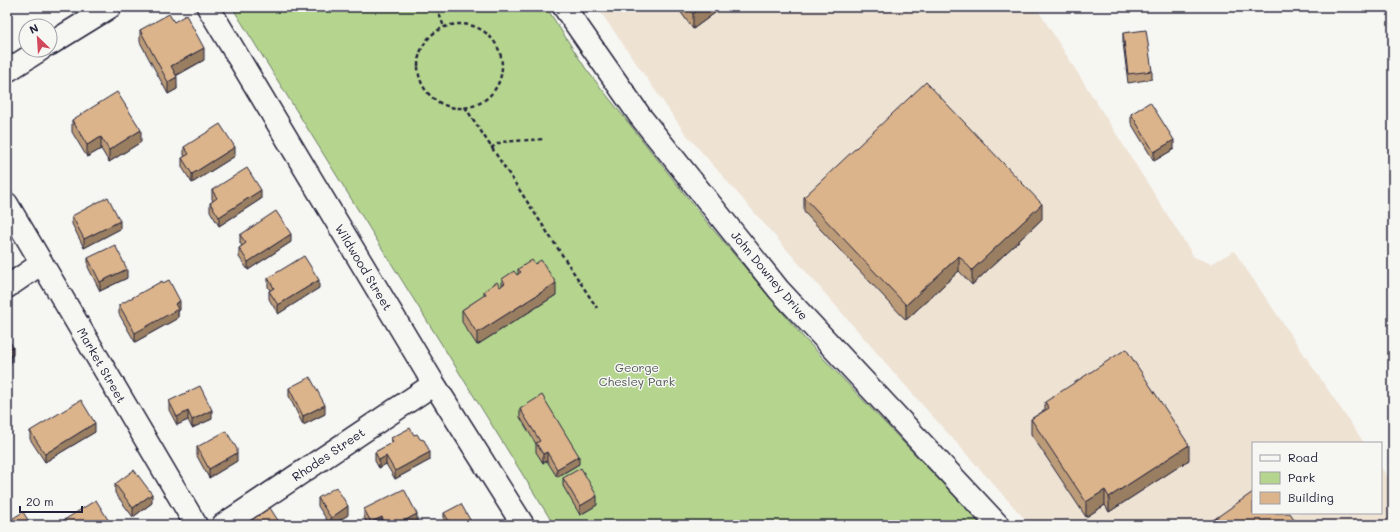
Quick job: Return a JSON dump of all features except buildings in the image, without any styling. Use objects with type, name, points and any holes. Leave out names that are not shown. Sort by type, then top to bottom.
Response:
[{"type":"street","points":[[58,39],[110,7]]},
{"type":"street","name":"Wildwood Street","points":[[208,7],[434,384],[523,525]]},
{"type":"street","name":"John Downey Drive","points":[[564,7],[640,116],[779,290],[998,525]]},
{"type":"street","points":[[7,71],[27,58]]},
{"type":"street","name":"Market Street","points":[[7,204],[196,525]]},
{"type":"street","points":[[7,286],[42,263]]},
{"type":"street","name":"Rhodes Street","points":[[223,525],[434,384]]},
{"type":"path","points":[[437,8],[444,28]]},
{"type":"path","points":[[455,24],[467,24],[479,28],[496,44],[501,55],[502,67],[500,79],[495,90],[481,101],[465,108],[453,107],[432,97],[424,87],[420,76],[418,65],[420,53],[425,42],[444,28],[455,24]]},
{"type":"path","points":[[465,108],[597,308]]},
{"type":"path","points":[[491,148],[501,142],[544,139]]},
{"type":"shaded area","points":[[597,7],[1036,7],[1194,257],[1211,264],[1234,251],[1363,442],[1252,442],[1252,514],[1382,514],[1382,468],[1393,485],[1393,525],[1030,525],[918,400],[685,133]]},
{"type":"green space","name":"George Chesley Park","points":[[232,7],[546,7],[586,69],[706,221],[804,338],[982,525],[554,525]]}]
